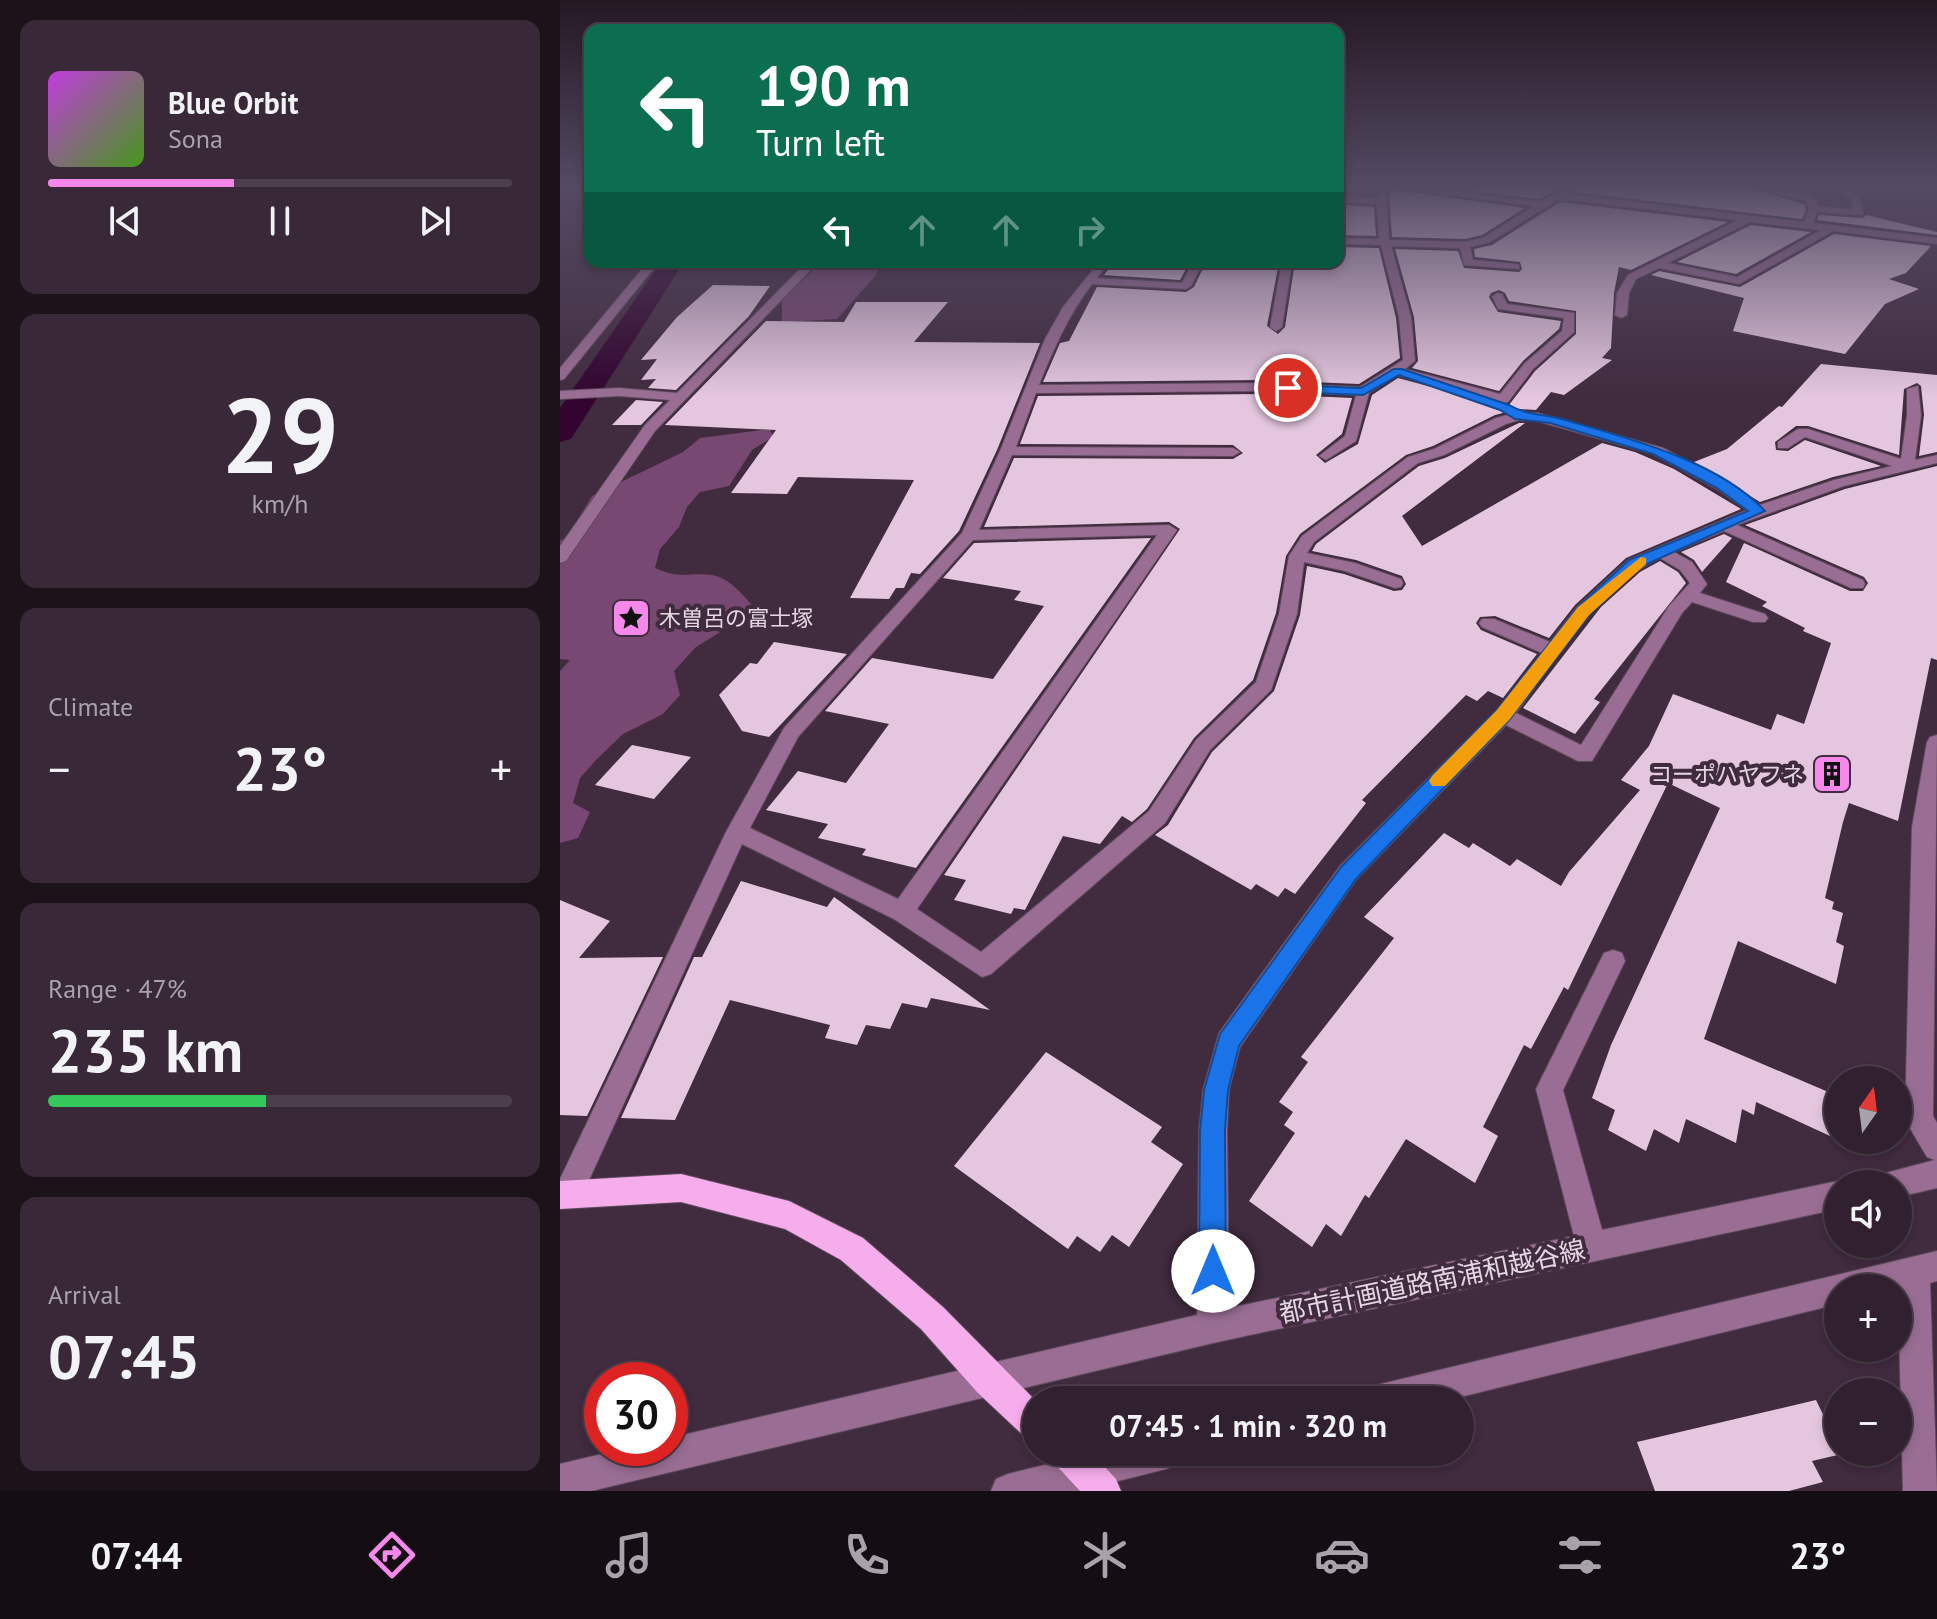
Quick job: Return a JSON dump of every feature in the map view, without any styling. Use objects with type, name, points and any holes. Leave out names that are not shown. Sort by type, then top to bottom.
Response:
[{"type":"main road","points":[[565,1193],[681,1188],[789,1216],[852,1249],[932,1318],[1022,1411]]},
{"type":"street","points":[[1031,389],[1262,387],[1363,391],[1409,361],[1410,328],[1390,258]]},
{"type":"street","points":[[1467,258],[1468,263],[1515,267]]},
{"type":"street","points":[[1621,315],[1623,293],[1632,277],[1670,258]]},
{"type":"street","points":[[1657,264],[1739,281],[1780,258]]},
{"type":"street","points":[[560,376],[649,268]]},
{"type":"street","points":[[560,558],[650,428],[807,268]]},
{"type":"street","points":[[565,1193],[737,832],[791,733],[969,535],[1067,309],[1099,268]]},
{"type":"street","points":[[1089,281],[1186,286],[1195,268]]},
{"type":"street","points":[[1276,327],[1286,268]]},
{"type":"street","points":[[1435,384],[1460,387],[1503,399],[1529,366],[1568,332],[1570,315],[1502,307],[1498,296]]},
{"type":"street","points":[[1398,371],[1505,407],[1519,416]]},
{"type":"street","points":[[1906,465],[1914,415],[1913,389]]},
{"type":"street","points":[[1326,456],[1351,438],[1363,391]]},
{"type":"street","points":[[561,395],[599,392],[678,397]]},
{"type":"street","points":[[737,832],[902,912],[982,966],[1157,817],[1203,745],[1264,685],[1288,614],[1297,556],[1308,539],[1413,460],[1439,452],[1501,421],[1519,416],[1551,420],[1658,451],[1722,486],[1758,511]]},
{"type":"street","points":[[1783,445],[1803,432],[1906,465]]},
{"type":"street","points":[[1007,451],[1233,452]]},
{"type":"street","points":[[1213,1327],[1213,1131],[1216,1090],[1228,1042],[1348,873],[1504,715],[1583,611],[1634,563],[1758,511],[1906,465],[1937,459]]},
{"type":"street","points":[[1725,526],[1857,584]]},
{"type":"street","points":[[902,912],[1169,530],[969,535]]},
{"type":"street","points":[[1504,715],[1585,756],[1675,610],[1699,584],[1686,566],[1663,553]]},
{"type":"street","points":[[1297,556],[1349,567],[1395,583]]},
{"type":"street","points":[[1688,595],[1759,618]]},
{"type":"street","points":[[1488,623],[1554,651]]},
{"type":"street","points":[[1937,742],[1923,827],[1919,1120],[1937,1147]]},
{"type":"street","points":[[1592,1247],[1549,1089],[1613,961]]},
{"type":"street","points":[[1912,1180],[1937,1174]]},
{"type":"street","name":"都市計画道路南浦和越谷線","points":[[560,1481],[1213,1327],[1824,1198]]},
{"type":"street","points":[[1901,1274],[1926,1268],[1920,1491]]},
{"type":"street","points":[[1439,1386],[1824,1292]]},
{"type":"street","points":[[1008,1491],[1107,1466]]},
{"type":"shaded area","points":[[815,268],[878,268],[877,274],[837,319],[782,322],[782,300]]},
{"type":"shaded area","points":[[770,429],[773,437],[752,450],[729,486],[700,492],[687,507],[679,527],[660,549],[655,568],[679,575],[719,577],[737,589],[756,610],[696,647],[674,671],[680,695],[663,714],[623,734],[580,778],[573,803],[590,812],[578,838],[560,843],[560,671],[570,660],[560,659],[560,541],[568,536],[592,496],[683,452],[700,438]]},
{"type":"building","points":[[1344,258],[1381,258],[1396,318],[1400,358],[1359,384],[1262,380],[1043,382],[1060,343],[1069,341],[1097,287],[1186,292],[1194,287],[1203,268],[1278,268],[1267,326],[1278,334],[1285,327],[1294,268],[1344,268]]},
{"type":"building","points":[[1397,258],[1460,258],[1464,268],[1519,272],[1522,269],[1520,262],[1480,258],[1656,258],[1631,270],[1619,267],[1614,293],[1611,348],[1602,358],[1612,360],[1564,395],[1551,392],[1536,410],[1518,409],[1495,415],[1433,446],[1406,455],[1300,534],[1286,556],[1276,613],[1253,680],[1194,738],[1147,809],[1132,822],[1122,816],[1100,844],[1063,836],[1025,910],[1014,908],[1011,914],[954,900],[966,880],[944,875],[1180,529],[1169,522],[984,527],[1014,458],[1233,459],[1243,453],[1233,445],[1020,444],[1038,396],[1262,394],[1352,398],[1342,434],[1316,455],[1325,463],[1358,444],[1372,395],[1398,378],[1502,406],[1509,405],[1535,371],[1576,334],[1576,311],[1509,301],[1505,293],[1499,290],[1491,293],[1489,297],[1498,312],[1561,321],[1559,329],[1523,361],[1499,391],[1412,368],[1418,361],[1414,317]]},
{"type":"building","points":[[1686,258],[1765,258],[1736,274],[1677,262]]},
{"type":"building","points":[[1792,258],[1920,258],[1906,273],[1889,279],[1919,289],[1885,304],[1845,354],[1733,331],[1744,298],[1651,275],[1659,271],[1740,287]]},
{"type":"building","points":[[1109,268],[1187,268],[1180,280],[1104,275]]},
{"type":"building","points":[[713,285],[770,286],[749,316],[676,390],[648,388],[656,379],[641,380],[657,359],[641,360],[677,317]]},
{"type":"building","points":[[856,302],[948,302],[914,342],[1040,343],[997,450],[959,531],[920,574],[911,573],[904,588],[896,588],[889,599],[850,598],[914,480],[798,477],[787,494],[731,493],[776,430],[665,425],[766,321],[844,322]]},
{"type":"building","points":[[1821,364],[1937,375],[1937,452],[1919,456],[1924,415],[1921,386],[1917,383],[1904,389],[1899,455],[1808,426],[1796,426],[1775,442],[1776,450],[1788,451],[1805,440],[1881,466],[1833,477],[1760,502],[1694,462],[1727,449],[1779,406],[1782,407]]},
{"type":"building","points":[[636,400],[663,402],[641,425],[612,425]]},
{"type":"building","points":[[1519,423],[1525,423],[1402,516],[1422,546],[1602,443],[1635,452],[1674,469],[1741,509],[1626,558],[1575,605],[1549,638],[1495,616],[1480,617],[1476,623],[1481,630],[1537,654],[1503,698],[1488,691],[1477,701],[1466,695],[1362,800],[1366,803],[1295,894],[1285,888],[1278,897],[1256,884],[1251,890],[1155,835],[1168,825],[1212,752],[1274,691],[1300,615],[1307,566],[1344,574],[1394,591],[1402,590],[1406,584],[1402,576],[1356,560],[1312,551],[1316,544],[1419,466],[1445,458]]},
{"type":"building","points":[[1937,466],[1937,660],[1931,658],[1898,821],[1849,803],[1825,898],[1834,902],[1832,909],[1843,913],[1836,942],[1844,946],[1836,984],[1738,941],[1704,1039],[1824,1090],[1824,1133],[1756,1102],[1754,1115],[1742,1109],[1736,1143],[1686,1119],[1679,1143],[1654,1129],[1646,1151],[1608,1130],[1615,1110],[1592,1098],[1611,1045],[1720,808],[1668,783],[1568,990],[1564,987],[1531,1049],[1524,1045],[1483,1127],[1498,1136],[1475,1183],[1406,1139],[1369,1198],[1365,1195],[1341,1236],[1326,1224],[1312,1247],[1249,1201],[1295,1133],[1284,1125],[1293,1112],[1279,1102],[1308,1062],[1301,1057],[1394,938],[1364,917],[1444,833],[1469,848],[1473,843],[1510,866],[1517,859],[1561,886],[1569,872],[1640,790],[1621,780],[1649,746],[1673,694],[1771,730],[1777,714],[1804,724],[1831,643],[1803,631],[1805,628],[1762,606],[1767,602],[1726,582],[1744,543],[1850,591],[1863,591],[1868,583],[1864,577],[1745,525],[1845,489]]},
{"type":"building","points":[[1724,534],[1732,538],[1702,572],[1694,560],[1681,552]]},
{"type":"building","points":[[1151,538],[916,868],[862,855],[866,849],[818,838],[828,824],[766,810],[798,771],[846,783],[889,724],[825,711],[872,658],[993,679],[1044,606],[1014,600],[1021,591],[943,578],[974,543]]},
{"type":"building","points":[[1660,561],[1678,572],[1686,583],[1594,699],[1600,702],[1575,734],[1523,708],[1601,607],[1640,572]]},
{"type":"building","points":[[774,642],[847,654],[769,737],[742,731],[719,695],[750,663],[757,664]]},
{"type":"building","points":[[632,745],[691,757],[654,799],[595,785]]},
{"type":"building","points":[[741,881],[827,907],[834,897],[990,1010],[931,998],[927,1008],[902,1003],[890,1029],[866,1025],[857,1045],[825,1038],[830,1025],[730,1000],[675,1120],[621,1118],[694,957],[702,957]]},
{"type":"building","points":[[560,900],[610,921],[579,958],[663,957],[587,1116],[560,1115]]},
{"type":"building","points":[[1046,1052],[1162,1127],[1151,1142],[1183,1164],[1129,1247],[1112,1235],[1100,1252],[1077,1236],[1068,1249],[954,1166]]},
{"type":"building","points":[[1816,1400],[1824,1416],[1824,1458],[1812,1461],[1823,1482],[1789,1491],[1655,1491],[1637,1442]]},
{"type":"waterway","points":[[560,433],[588,386],[669,268]]},
{"type":"slow traffic","points":[[1439,781],[1504,715],[1583,611],[1634,563],[1641,561]]},
{"type":"place","name":"木曽呂の富士塚","points":[[631,618]]},
{"type":"place","name":"コーポハヤフネ","points":[[1832,774]]},
{"type":"route","points":[[1213,1271],[1213,1131],[1216,1090],[1228,1042],[1348,873],[1504,715],[1583,611],[1634,563],[1758,511],[1722,486],[1658,451],[1551,420],[1519,416],[1505,407],[1398,371],[1363,391],[1288,388]]}]
